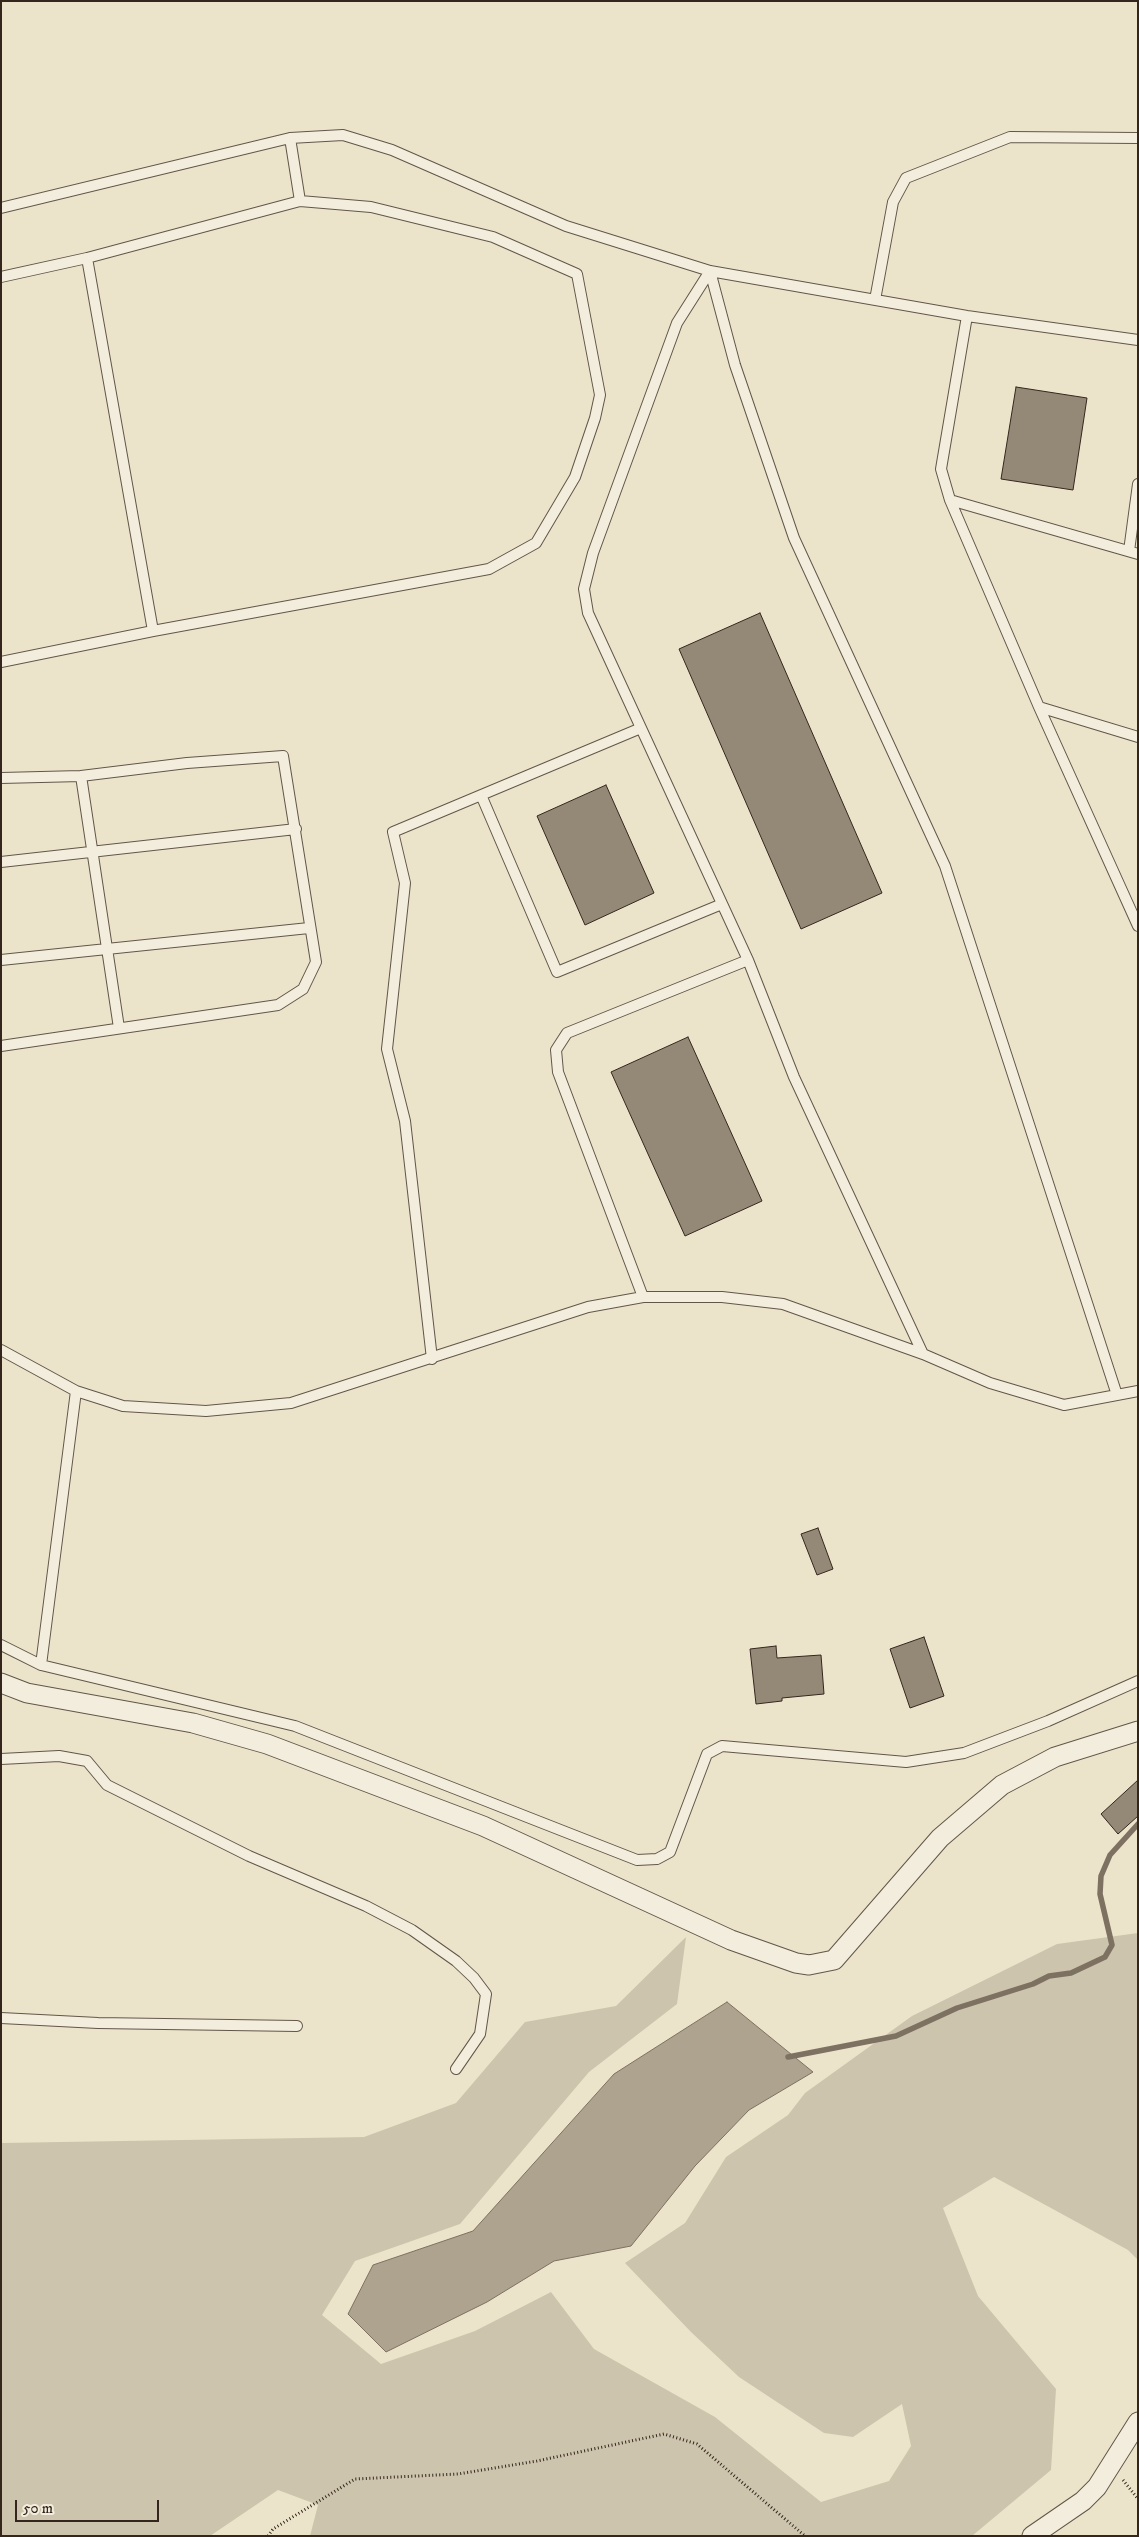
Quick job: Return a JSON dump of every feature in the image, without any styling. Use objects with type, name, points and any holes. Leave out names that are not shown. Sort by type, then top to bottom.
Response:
[{"type":"street","points":[[1,1683],[27,1693],[193,1724],[267,1744],[483,1826],[731,1940],[809,1965],[834,1960],[940,1838],[1002,1785],[1055,1757],[1138,1731]]},
{"type":"street","points":[[1032,2536],[1083,2501],[1097,2487],[1113,2465],[1138,2422]]},
{"type":"lane","points":[[1,208],[290,138],[343,135],[392,150],[566,226],[710,270],[967,316],[1138,340]]},
{"type":"lane","points":[[875,300],[893,202],[906,178],[1010,137],[1138,138]]},
{"type":"lane","points":[[290,138],[300,201]]},
{"type":"lane","points":[[1,276],[87,258],[300,201],[371,207],[493,236],[577,274],[600,395],[595,418],[578,469],[536,543],[489,569],[153,631],[1,662]]},
{"type":"lane","points":[[87,258],[153,631]]},
{"type":"lane","points":[[710,270],[677,323],[593,553],[584,589],[588,613],[748,960],[794,1077],[923,1354]]},
{"type":"lane","points":[[710,270],[735,365],[794,538],[945,866],[1117,1395]]},
{"type":"lane","points":[[967,316],[942,469],[950,500],[1039,707],[1138,925]]},
{"type":"lane","points":[[950,500],[1133,552],[1138,484]]},
{"type":"lane","points":[[1039,707],[1138,737]]},
{"type":"lane","points":[[432,1359],[405,1121],[387,1049],[405,882],[394,832],[641,728]]},
{"type":"lane","points":[[1,778],[81,776],[187,763],[283,756],[296,829],[309,928],[316,962],[302,989],[278,1004],[1,1046]]},
{"type":"lane","points":[[81,776],[94,850],[119,1028]]},
{"type":"lane","points":[[481,795],[557,972],[722,904]]},
{"type":"lane","points":[[1,862],[94,850],[296,829]]},
{"type":"lane","points":[[1,960],[309,928]]},
{"type":"lane","points":[[643,1297],[558,1072],[556,1050],[567,1033],[748,960]]},
{"type":"lane","points":[[1,1350],[76,1391],[123,1406],[206,1411],[291,1403],[588,1307],[643,1297],[722,1297],[783,1304],[923,1354],[990,1383],[1064,1406],[1138,1390]]},
{"type":"lane","points":[[41,1665],[76,1391]]},
{"type":"lane","points":[[1,1646],[41,1665],[295,1726],[637,1860],[657,1859],[670,1852],[707,1754],[722,1746],[906,1762],[916,1761],[964,1753],[1048,1721],[1138,1681]]},
{"type":"lane","points":[[1,1759],[59,1756],[87,1761],[107,1785],[249,1856],[366,1906],[412,1930],[456,1961],[474,1978],[486,1994],[480,2034],[456,2068]]},
{"type":"lane","points":[[1,2018],[98,2023],[297,2026]]},
{"type":"path","points":[[268,2536],[273,2530],[355,2479],[458,2474],[537,2461],[664,2434],[697,2444],[805,2536]]},
{"type":"path","points":[[1113,2465],[1138,2499]]},
{"type":"shaded area","points":[[1138,1933],[1138,2260],[1128,2250],[994,2177],[943,2208],[978,2296],[1056,2389],[1051,2470],[972,2536],[310,2536],[318,2505],[278,2490],[210,2536],[1,2536],[1,2143],[364,2137],[456,2103],[525,2022],[616,2006],[686,1937],[677,2004],[589,2072],[460,2224],[355,2261],[322,2315],[381,2364],[475,2331],[551,2292],[594,2349],[715,2417],[821,2502],[889,2481],[911,2446],[902,2404],[853,2437],[824,2433],[739,2377],[691,2332],[625,2263],[685,2223],[726,2157],[788,2115],[805,2093],[912,2016],[1057,1944]]},
{"type":"shaded area","points":[[727,2002],[813,2072],[749,2110],[695,2166],[631,2246],[554,2261],[487,2302],[386,2352],[348,2314],[373,2265],[473,2231],[614,2074]]},
{"type":"building","points":[[1016,387],[1087,398],[1073,490],[1001,479]]},
{"type":"building","points":[[760,613],[882,893],[801,929],[679,649]]},
{"type":"building","points":[[606,785],[654,893],[585,925],[537,816]]},
{"type":"building","points":[[688,1037],[762,1201],[685,1236],[611,1072]]},
{"type":"building","points":[[818,1528],[833,1569],[817,1575],[801,1534]]},
{"type":"building","points":[[924,1637],[944,1696],[910,1708],[890,1649]]},
{"type":"building","points":[[776,1646],[777,1658],[821,1655],[824,1694],[782,1698],[782,1701],[756,1704],[750,1649]]},
{"type":"building","points":[[1138,1780],[1138,1816],[1118,1834],[1101,1814]]},
{"type":"waterway","points":[[788,2057],[896,2036],[957,2008],[1033,1984],[1049,1976],[1071,1973],[1105,1957],[1112,1945],[1100,1894],[1101,1876],[1110,1855],[1138,1824]]}]
